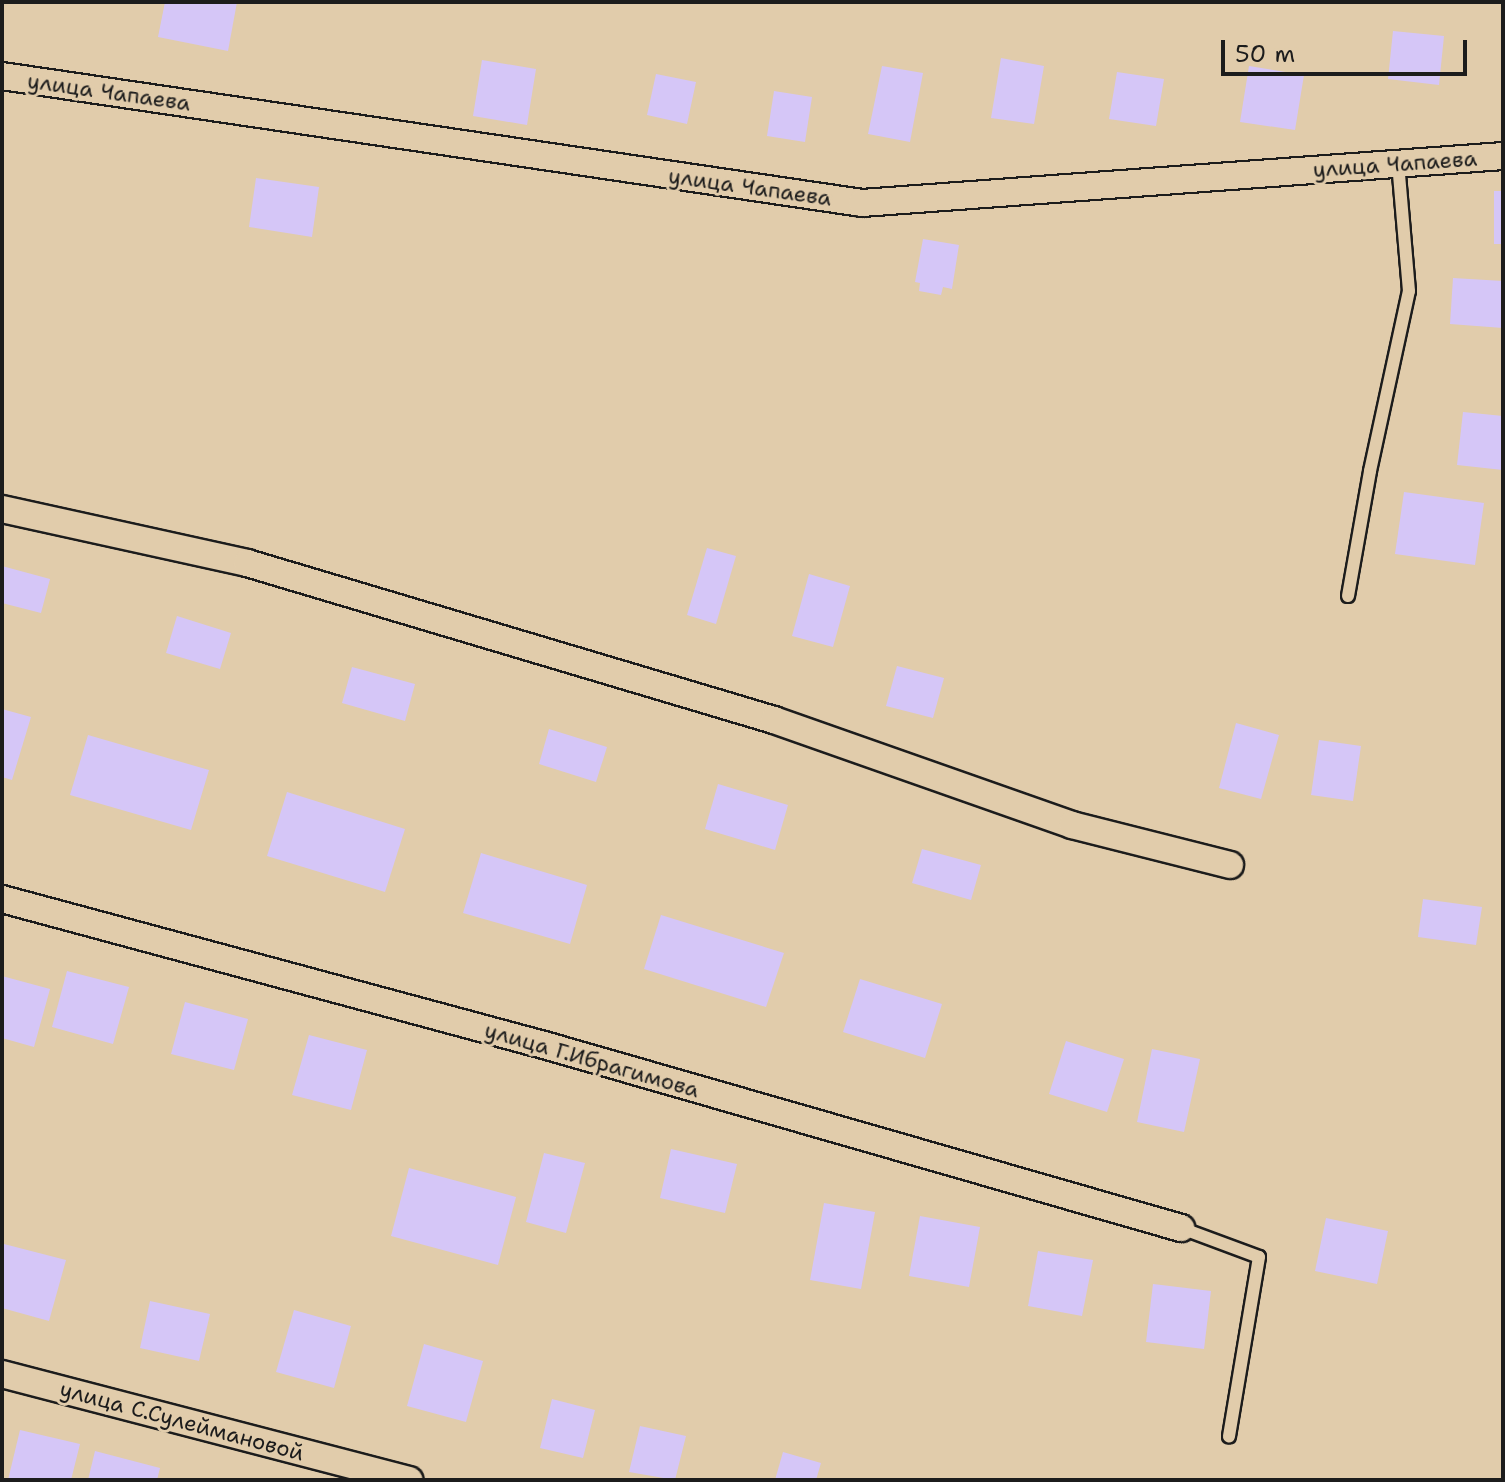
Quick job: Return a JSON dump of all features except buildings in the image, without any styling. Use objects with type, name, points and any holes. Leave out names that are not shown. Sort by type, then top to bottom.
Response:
[{"type":"street","name":"улица Чапаева","points":[[2,76],[862,203],[1503,156]]},
{"type":"street","points":[[2,509],[247,563],[774,720],[1072,825],[1230,865]]},
{"type":"street","name":"улица Г.Ибрагимова","points":[[2,899],[544,1045],[1181,1228]]},
{"type":"street","name":"улица С.Сулеймановой","points":[[2,1374],[409,1480]]},
{"type":"lane","points":[[1348,596],[1370,471],[1409,291],[1398,163]]},
{"type":"lane","points":[[1181,1228],[1259,1257],[1229,1437]]}]
